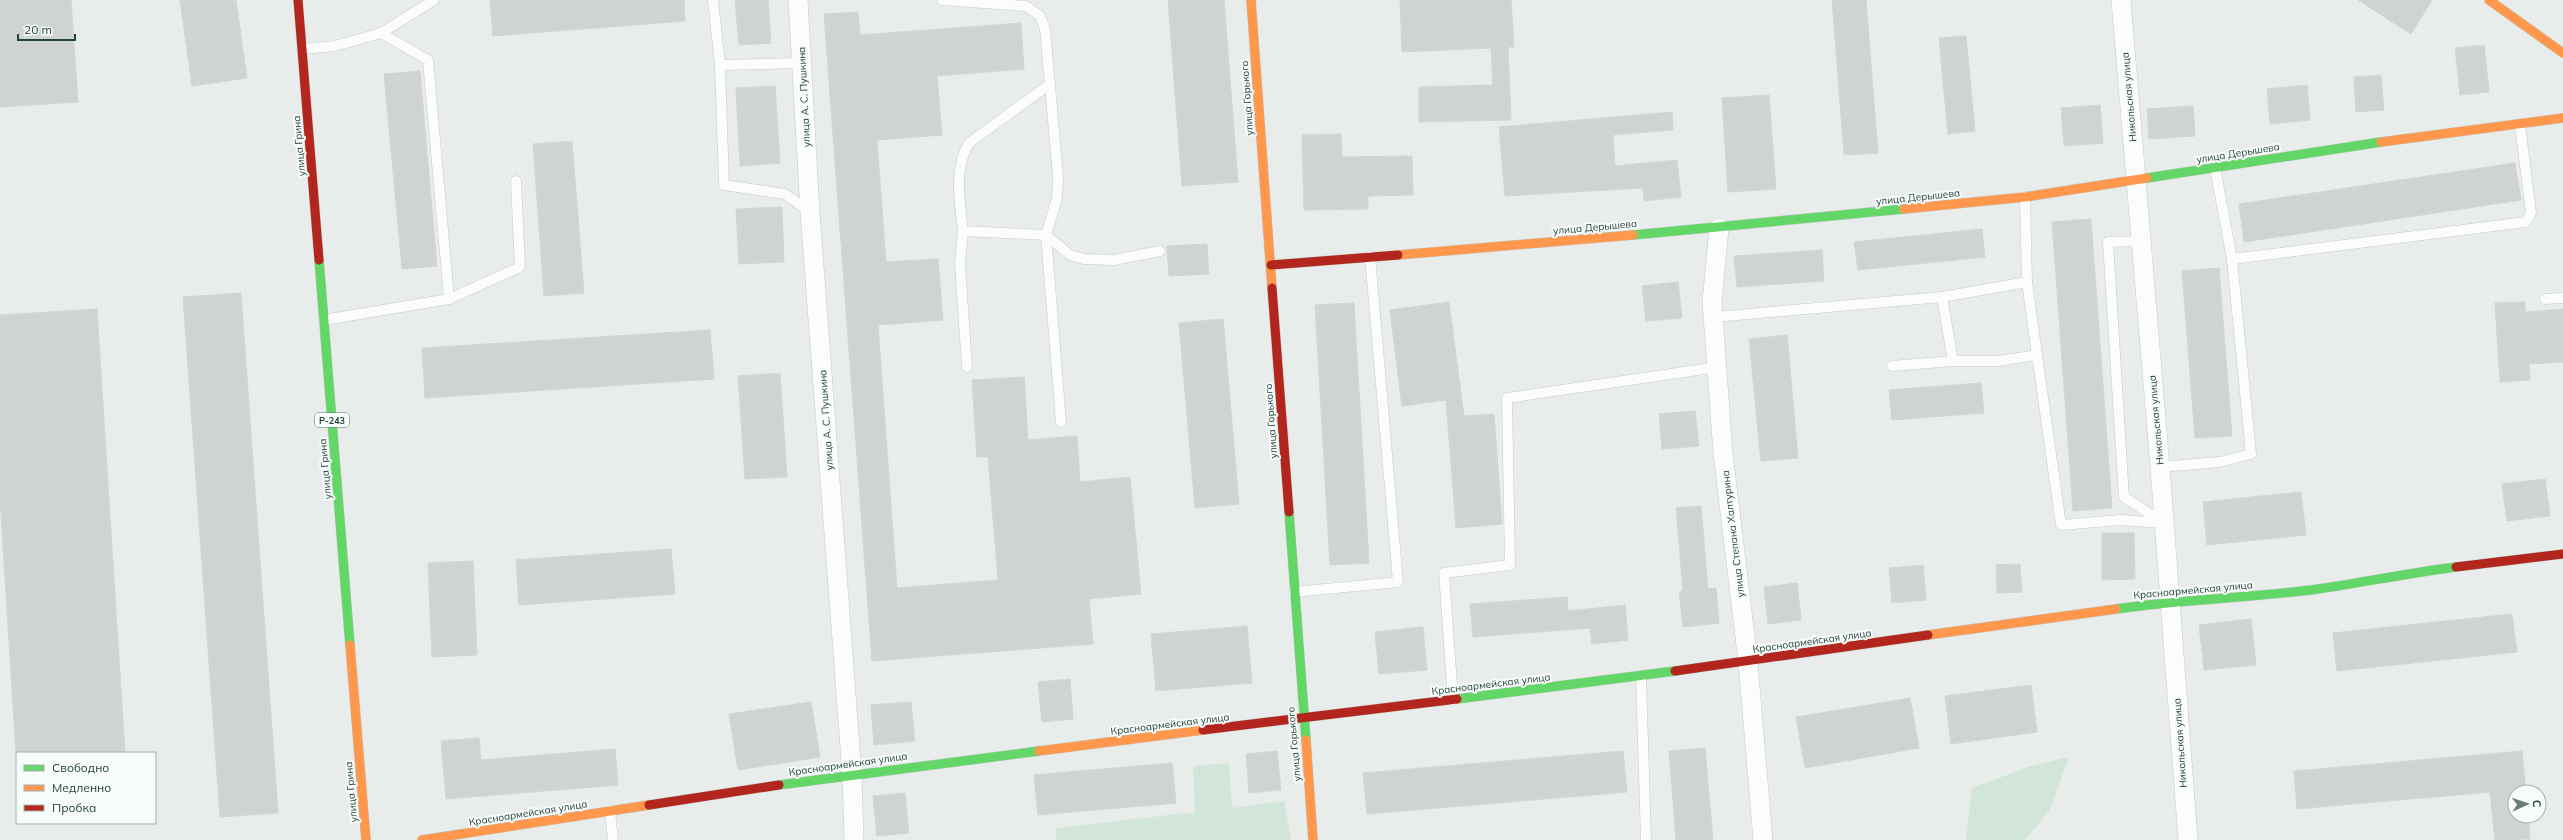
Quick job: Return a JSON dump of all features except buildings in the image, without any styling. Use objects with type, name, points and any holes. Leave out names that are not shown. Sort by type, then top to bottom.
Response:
[{"type":"main road","name":"улица Грина","points":[[298,0],[366,840]]},
{"type":"main road","name":"улица Горького","points":[[1251,0],[1271,265],[1302,719],[1313,840]]},
{"type":"main road","points":[[2489,0],[2563,53]]},
{"type":"main road","name":"улица Дерышева","points":[[1271,265],[1719,228],[2025,197],[2379,142],[2520,125],[2563,118]]},
{"type":"main road","name":"Красноармейская улица","points":[[422,840],[852,774],[1302,719],[1748,662],[2169,601],[2194,602],[2318,588],[2432,570],[2563,554]]},
{"type":"street","name":"улица А. С. Пушкина","points":[[798,0],[810,212],[852,774],[854,840]]},
{"type":"street","name":"Никольская улица","points":[[2121,0],[2142,241],[2188,840]]},
{"type":"street","name":"улица Степана Халтурина","points":[[1719,228],[1713,294],[1723,453],[1748,662],[1763,840]]},
{"type":"lane","points":[[302,49],[334,46],[381,33],[434,0]]},
{"type":"lane","points":[[713,0],[720,65],[724,185],[785,194],[810,212]]},
{"type":"lane","points":[[942,0],[1026,6],[1040,16],[1045,29],[1058,177],[1057,198],[1046,235],[1061,422]]},
{"type":"lane","points":[[381,33],[428,60],[449,299]]},
{"type":"lane","points":[[720,65],[802,63]]},
{"type":"lane","points":[[967,367],[960,264],[963,231],[958,172],[962,154],[970,143],[1050,84]]},
{"type":"lane","points":[[2232,259],[2526,222],[2531,213],[2520,125]]},
{"type":"lane","points":[[2160,467],[2220,462],[2251,454],[2232,259],[2216,168]]},
{"type":"lane","points":[[324,320],[449,299],[520,267],[516,181]]},
{"type":"lane","points":[[2025,197],[2027,282],[2062,525],[2120,520],[2164,523]]},
{"type":"lane","points":[[963,231],[1046,235],[1070,255],[1084,260],[1114,260],[1160,251]]},
{"type":"lane","points":[[2142,241],[2108,242],[2124,497],[2164,523]]},
{"type":"lane","points":[[1294,592],[1398,582],[1370,256]]},
{"type":"lane","points":[[1714,317],[1942,297],[2027,282]]},
{"type":"lane","points":[[1942,297],[1953,361]]},
{"type":"lane","points":[[2545,299],[2563,298]]},
{"type":"lane","points":[[1892,366],[1953,361],[1998,361],[2037,355]]},
{"type":"lane","points":[[1453,700],[1444,574],[1510,564],[1507,398],[1718,367]]},
{"type":"lane","points":[[1641,676],[1646,840]]},
{"type":"lane","points":[[610,811],[613,840]]},
{"type":"green space","points":[[2069,757],[2050,810],[2025,840],[1966,840],[1972,788],[2028,767]]},
{"type":"green space","points":[[1229,763],[1232,808],[1284,801],[1291,840],[1056,840],[1056,828],[1195,812],[1193,766]]},
{"type":"traffic: fast","points":[[2147,178],[2381,142]]},
{"type":"traffic: fast","points":[[1633,235],[1904,209]]},
{"type":"traffic: fast","points":[[319,260],[350,645]]},
{"type":"traffic: fast","points":[[1289,512],[1306,740]]},
{"type":"traffic: fast","points":[[2116,609],[2318,589],[2456,567]]},
{"type":"traffic: fast","points":[[1457,699],[1675,671]]},
{"type":"traffic: fast","points":[[779,785],[1039,751]]},
{"type":"traffic: slow","points":[[1251,0],[1272,288]]},
{"type":"traffic: slow","points":[[2489,0],[2563,53]]},
{"type":"traffic: slow","points":[[2381,142],[2563,118]]},
{"type":"traffic: slow","points":[[1904,209],[2025,197],[2147,178]]},
{"type":"traffic: slow","points":[[1398,255],[1633,235]]},
{"type":"traffic: slow","points":[[1928,635],[2116,609]]},
{"type":"traffic: slow","points":[[350,645],[366,840]]},
{"type":"traffic: slow","points":[[1039,751],[1203,730]]},
{"type":"traffic: slow","points":[[1306,740],[1313,840]]},
{"type":"traffic: slow","points":[[422,840],[649,805]]},
{"type":"traffic: jam","points":[[298,0],[319,260]]},
{"type":"traffic: jam","points":[[1271,265],[1398,255]]},
{"type":"traffic: jam","points":[[1272,288],[1289,512]]},
{"type":"traffic: jam","points":[[2456,567],[2563,554]]},
{"type":"traffic: jam","points":[[1675,671],[1928,635]]},
{"type":"traffic: jam","points":[[1203,730],[1457,699]]},
{"type":"traffic: jam","points":[[649,805],[779,785]]}]
